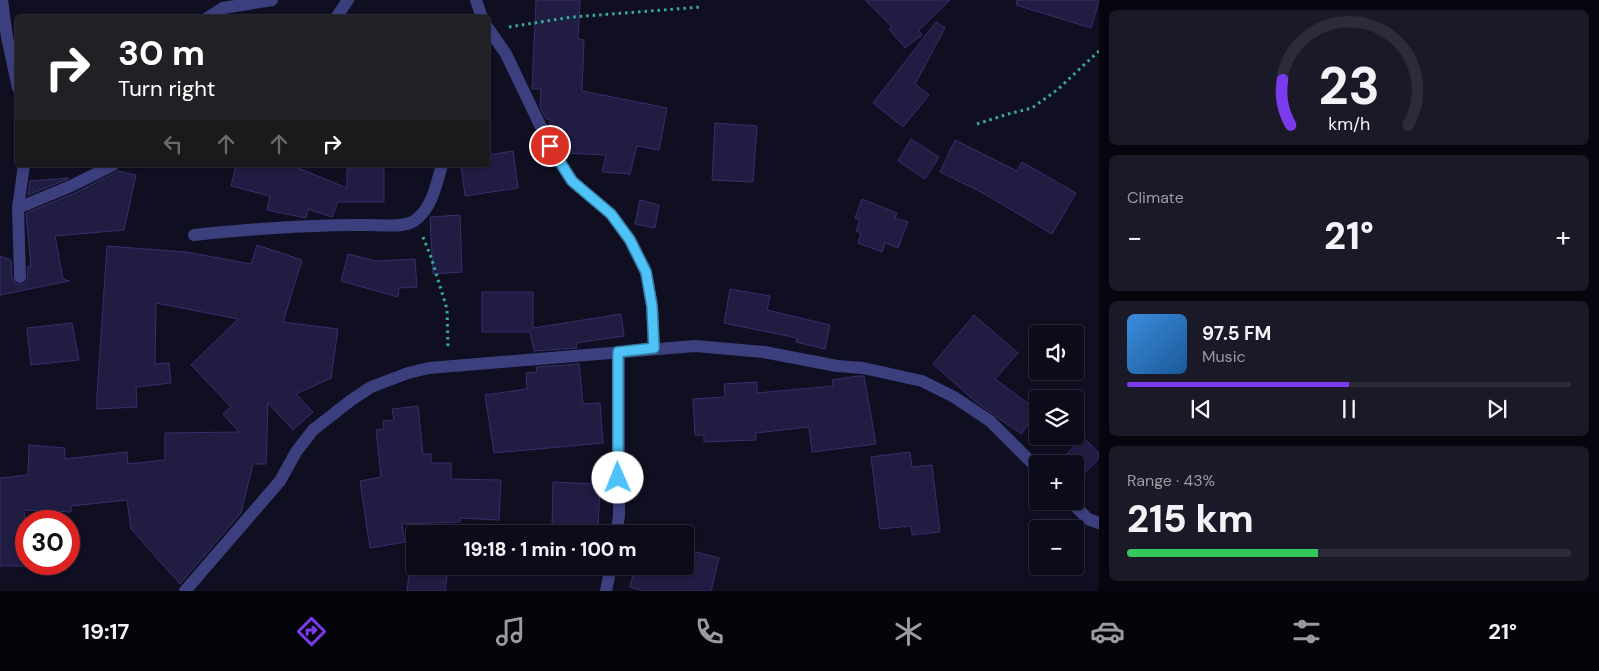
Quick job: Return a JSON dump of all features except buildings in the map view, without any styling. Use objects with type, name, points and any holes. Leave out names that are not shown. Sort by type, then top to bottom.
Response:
[{"type":"street","points":[[2,0],[15,74]]},
{"type":"street","points":[[212,15],[222,8],[272,0]]},
{"type":"street","points":[[338,15],[348,0]]},
{"type":"street","points":[[476,0],[481,15]]},
{"type":"street","points":[[490,32],[506,54],[550,146],[572,181],[611,214],[630,240],[646,272],[652,306],[654,348]]},
{"type":"street","points":[[20,278],[18,208],[24,167]]},
{"type":"street","points":[[18,208],[71,186],[109,167]]},
{"type":"street","points":[[194,235],[272,227],[331,224],[392,226],[412,222],[426,210],[441,167]]},
{"type":"street","points":[[186,591],[280,481],[296,452],[313,430],[371,387],[408,373],[429,368],[695,346],[764,352],[837,366],[870,370],[922,382],[954,397],[990,421],[1029,460]]},
{"type":"street","points":[[618,352],[618,525]]},
{"type":"street","points":[[1079,510],[1088,519],[1099,523]]},
{"type":"street","points":[[606,591],[609,575]]},
{"type":"path","points":[[490,29],[572,17],[701,7]]},
{"type":"path","points":[[978,124],[1032,108],[1057,90],[1099,51]]},
{"type":"path","points":[[412,222],[426,244],[447,309],[449,367]]},
{"type":"route","points":[[550,146],[572,181],[611,214],[630,240],[646,272],[652,306],[654,348],[618,352],[618,478]]}]
